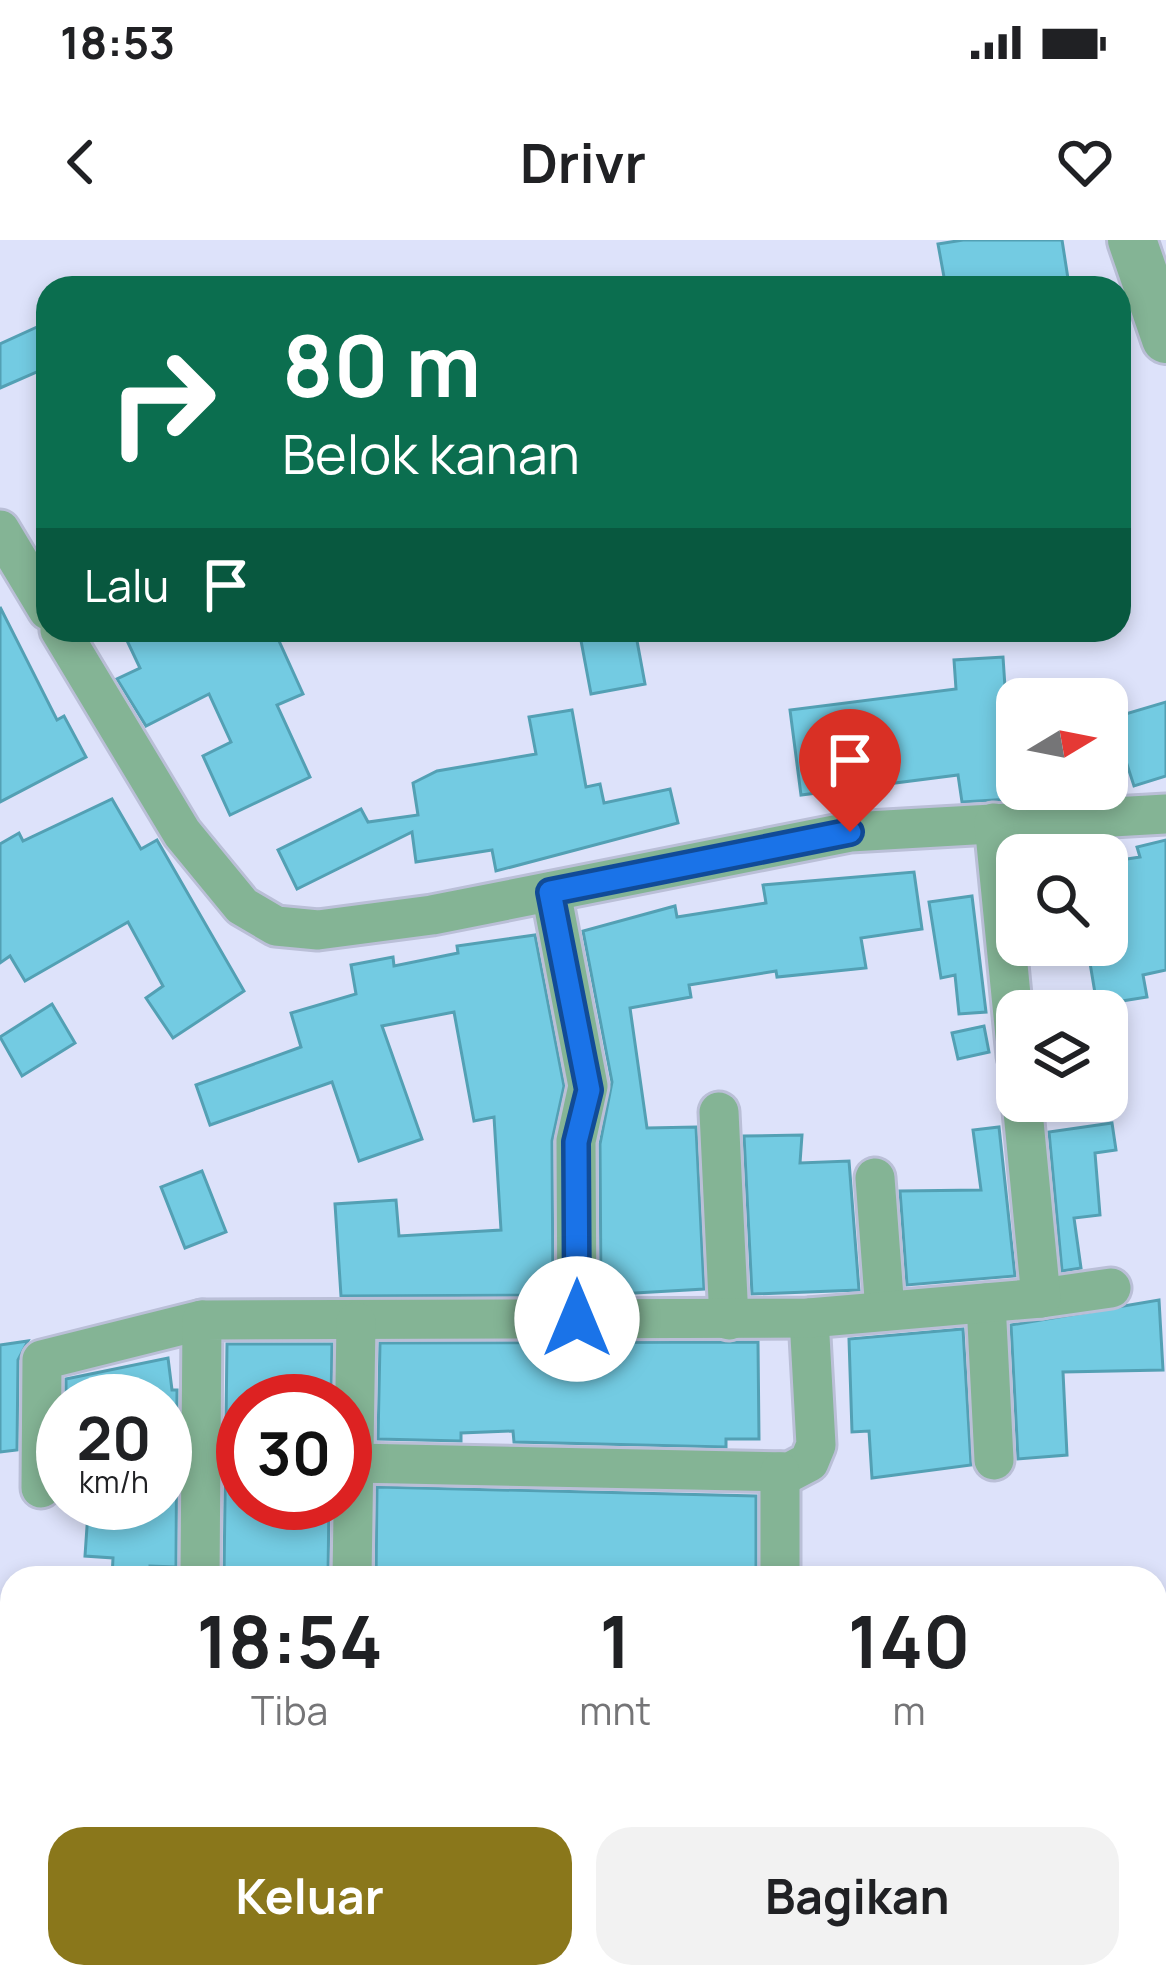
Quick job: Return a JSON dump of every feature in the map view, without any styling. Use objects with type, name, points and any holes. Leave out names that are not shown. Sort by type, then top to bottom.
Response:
[{"type":"street","points":[[1132,240],[1166,339]]},
{"type":"street","points":[[0,530],[36,590]]},
{"type":"street","points":[[67,642],[182,833],[242,906],[275,926],[318,930],[550,892],[850,832],[1166,814]]},
{"type":"street","points":[[994,823],[1011,990]]},
{"type":"street","points":[[550,892],[589,1090],[576,1142],[577,1319]]},
{"type":"street","points":[[718,1112],[729,1320]]},
{"type":"street","points":[[1024,1122],[1041,1298]]},
{"type":"street","points":[[875,1178],[884,1311]]},
{"type":"street","points":[[42,1374],[42,1360],[202,1320],[809,1318],[1111,1288]]},
{"type":"street","points":[[986,1303],[994,1460]]},
{"type":"street","points":[[372,1463],[780,1472],[808,1462],[816,1445],[809,1318]]},
{"type":"street","points":[[200,1566],[202,1320]]},
{"type":"street","points":[[356,1322],[356,1374]]},
{"type":"street","points":[[780,1472],[780,1566]]},
{"type":"street","points":[[352,1566],[353,1530]]},
{"type":"building","points":[[1062,240],[1068,276],[944,276],[938,244]]},
{"type":"building","points":[[36,328],[36,372],[0,388],[0,344]]},
{"type":"building","points":[[0,607],[57,720],[64,716],[86,757],[0,802]]},
{"type":"building","points":[[128,642],[279,642],[303,694],[277,705],[310,777],[230,815],[203,756],[231,742],[209,694],[146,726],[117,679],[140,668]]},
{"type":"building","points":[[581,642],[637,642],[645,684],[591,694]]},
{"type":"building","points":[[1003,657],[1004,678],[996,678],[996,800],[962,802],[958,775],[801,795],[790,710],[956,689],[954,660]]},
{"type":"building","points":[[1166,702],[1166,776],[1134,786],[1128,767],[1128,713]]},
{"type":"building","points":[[572,710],[586,787],[600,784],[604,803],[670,789],[678,823],[496,871],[492,850],[416,862],[412,832],[297,889],[278,850],[361,809],[368,822],[418,815],[413,783],[437,771],[536,754],[529,717]]},
{"type":"building","points":[[112,799],[141,849],[157,840],[244,991],[173,1038],[146,998],[163,986],[128,922],[25,981],[10,956],[0,963],[0,844],[19,833],[23,841]]},
{"type":"building","points":[[1166,840],[1166,970],[1143,975],[1147,997],[1128,1000],[1128,990],[1094,990],[1090,966],[1128,966],[1128,859],[1140,857],[1137,847]]},
{"type":"building","points":[[914,872],[922,929],[861,938],[866,968],[777,977],[776,971],[689,985],[691,997],[630,1008],[647,1128],[696,1127],[704,1289],[601,1295],[600,1144],[612,1082],[583,931],[675,906],[677,917],[766,903],[763,885]]},
{"type":"building","points":[[972,896],[986,1012],[959,1014],[955,975],[941,978],[929,902]]},
{"type":"building","points":[[535,935],[564,1086],[552,1141],[553,1295],[341,1296],[335,1204],[396,1200],[399,1236],[501,1230],[494,1117],[474,1121],[454,1012],[382,1026],[422,1139],[359,1161],[332,1082],[210,1125],[196,1085],[301,1047],[291,1013],[356,994],[351,965],[393,957],[394,966],[458,953],[457,946]]},
{"type":"building","points":[[52,1004],[75,1043],[22,1076],[0,1037]]},
{"type":"building","points":[[984,1026],[989,1052],[958,1059],[952,1033]]},
{"type":"building","points":[[1112,1123],[1116,1150],[1095,1153],[1100,1215],[1074,1218],[1081,1268],[1062,1271],[1049,1132]]},
{"type":"building","points":[[999,1127],[1015,1276],[907,1285],[900,1191],[981,1190],[973,1130]]},
{"type":"building","points":[[802,1135],[800,1163],[849,1161],[859,1290],[752,1294],[744,1136]]},
{"type":"building","points":[[202,1171],[226,1232],[185,1248],[161,1187]]},
{"type":"building","points":[[1159,1300],[1163,1370],[1063,1372],[1067,1455],[1018,1459],[1011,1325]]},
{"type":"building","points":[[963,1329],[971,1465],[872,1478],[869,1431],[852,1432],[849,1339]]},
{"type":"building","points":[[28,1341],[18,1360],[17,1450],[0,1452],[0,1345]]},
{"type":"building","points":[[758,1342],[759,1439],[726,1439],[726,1447],[514,1442],[513,1431],[461,1433],[461,1441],[378,1439],[380,1343]]},
{"type":"building","points":[[227,1344],[332,1344],[331,1374],[227,1374]]},
{"type":"building","points":[[168,1358],[170,1374],[90,1374]]},
{"type":"building","points":[[377,1487],[756,1496],[756,1566],[376,1566]]},
{"type":"building","points":[[87,1530],[176,1530],[176,1566],[113,1566],[113,1558],[85,1556]]},
{"type":"building","points":[[225,1530],[329,1530],[328,1566],[224,1566]]},
{"type":"route","points":[[577,1319],[576,1142],[589,1090],[550,892],[850,832]]}]
